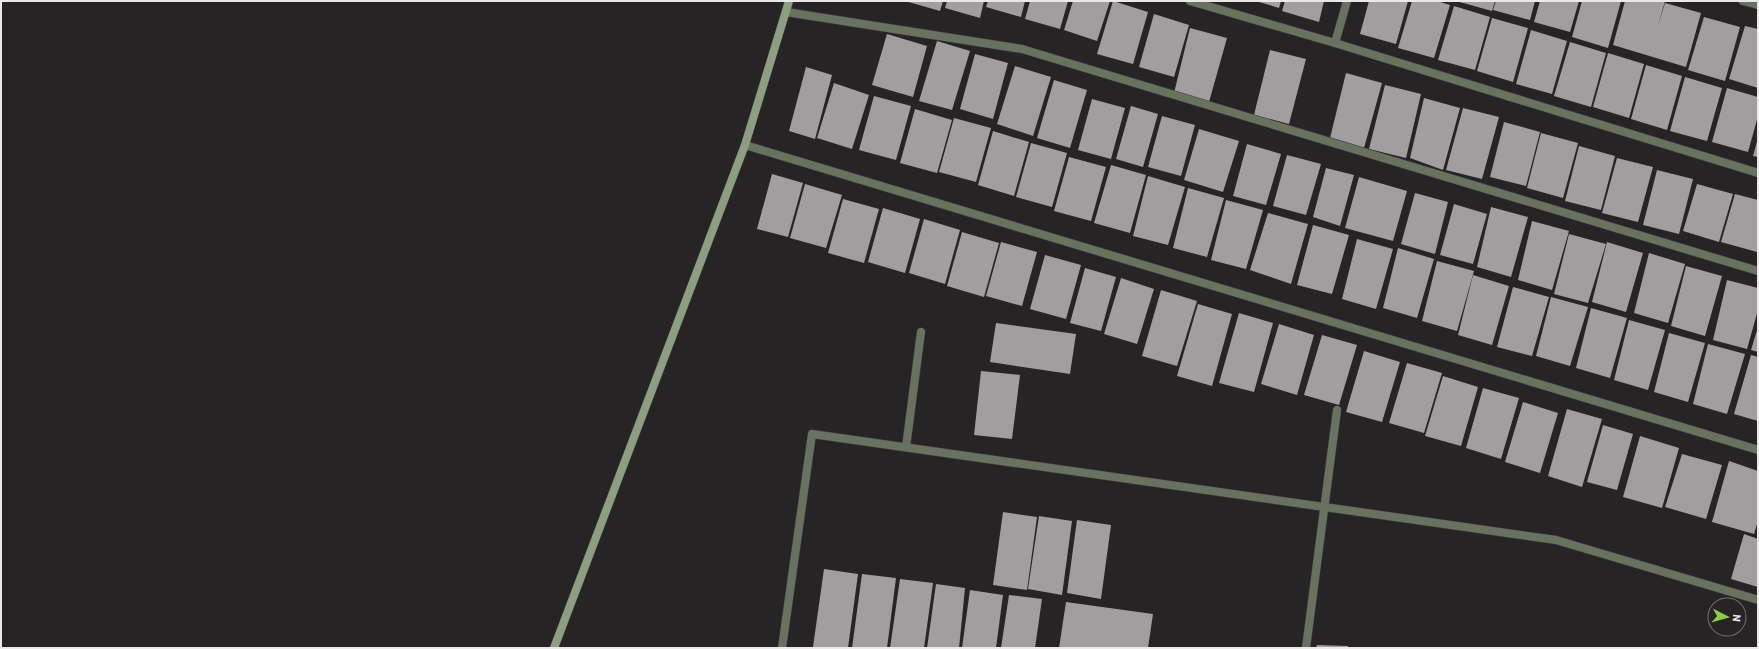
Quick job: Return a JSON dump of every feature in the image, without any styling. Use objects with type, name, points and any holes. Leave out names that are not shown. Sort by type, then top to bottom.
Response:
[{"type":"street","points":[[554,648],[745,145],[789,1]]},
{"type":"street","points":[[1190,1],[1335,43],[1758,173]]},
{"type":"street","points":[[1335,43],[1347,1]]},
{"type":"street","points":[[1743,1],[1758,5]]},
{"type":"street","points":[[786,12],[1022,49],[1758,271]]},
{"type":"street","points":[[745,145],[1758,450]]},
{"type":"street","points":[[906,447],[921,332]]},
{"type":"street","points":[[1306,648],[1337,410]]},
{"type":"street","points":[[782,648],[812,434],[1556,540],[1758,600]]},
{"type":"building","points":[[905,1],[943,1],[940,11]]},
{"type":"building","points":[[947,1],[984,1],[980,18],[945,8]]},
{"type":"building","points":[[988,1],[1025,1],[1021,17],[986,7]]},
{"type":"building","points":[[1030,1],[1068,1],[1060,29],[1025,19]]},
{"type":"building","points":[[1073,1],[1110,1],[1097,41],[1064,30]]},
{"type":"building","points":[[1113,1],[1148,12],[1133,64],[1097,54]]},
{"type":"building","points":[[1256,1],[1281,1],[1279,8]]},
{"type":"building","points":[[1285,1],[1324,1],[1319,22],[1282,11]]},
{"type":"building","points":[[1369,1],[1408,1],[1396,44],[1360,34]]},
{"type":"building","points":[[1412,1],[1437,1],[1450,5],[1434,58],[1398,48]]},
{"type":"building","points":[[1456,1],[1495,1],[1492,11]]},
{"type":"building","points":[[1496,1],[1535,1],[1530,20],[1493,10]]},
{"type":"building","points":[[1540,1],[1579,1],[1570,32],[1534,22]]},
{"type":"building","points":[[1582,1],[1621,1],[1608,48],[1572,37]]},
{"type":"building","points":[[1625,1],[1665,1],[1657,29],[1665,3],[1701,13],[1686,67],[1613,45]]},
{"type":"building","points":[[1454,6],[1490,17],[1475,70],[1438,60]]},
{"type":"building","points":[[1154,14],[1189,25],[1174,77],[1139,67]]},
{"type":"building","points":[[1704,17],[1740,27],[1725,81],[1688,70]]},
{"type":"building","points":[[1492,18],[1528,28],[1513,82],[1477,71]]},
{"type":"building","points":[[1745,26],[1758,29],[1758,88],[1729,79]]},
{"type":"building","points":[[1190,28],[1227,38],[1209,102],[1174,93]]},
{"type":"building","points":[[1531,30],[1567,41],[1552,94],[1516,84]]},
{"type":"building","points":[[887,34],[927,46],[913,97],[872,85]]},
{"type":"building","points":[[937,41],[970,51],[952,110],[919,101]]},
{"type":"building","points":[[1570,42],[1606,53],[1591,107],[1554,96]]},
{"type":"building","points":[[1270,50],[1306,59],[1289,124],[1254,115]]},
{"type":"building","points":[[1608,53],[1644,64],[1629,118],[1593,107]]},
{"type":"building","points":[[975,54],[1008,63],[993,119],[960,109]]},
{"type":"building","points":[[1646,65],[1682,76],[1667,130],[1631,119]]},
{"type":"building","points":[[1015,66],[1051,77],[1033,136],[997,124]]},
{"type":"building","points":[[806,67],[832,75],[815,139],[789,131]]},
{"type":"building","points":[[1346,73],[1382,83],[1364,148],[1330,138]]},
{"type":"building","points":[[1685,77],[1722,88],[1707,141],[1670,131]]},
{"type":"building","points":[[1054,80],[1087,90],[1070,148],[1037,138]]},
{"type":"building","points":[[834,83],[869,95],[852,149],[817,138]]},
{"type":"building","points":[[1385,85],[1421,94],[1406,158],[1369,149]]},
{"type":"building","points":[[1727,88],[1758,97],[1758,116],[1748,152],[1712,142]]},
{"type":"building","points":[[874,96],[911,106],[896,160],[859,150]]},
{"type":"building","points":[[1424,98],[1460,108],[1443,170],[1410,158]]},
{"type":"building","points":[[1092,99],[1125,108],[1111,159],[1078,150]]},
{"type":"building","points":[[1131,106],[1158,114],[1143,167],[1116,159]]},
{"type":"building","points":[[1463,108],[1499,117],[1482,179],[1446,170]]},
{"type":"building","points":[[915,109],[952,120],[937,173],[900,163]]},
{"type":"building","points":[[1162,116],[1195,125],[1181,176],[1148,167]]},
{"type":"building","points":[[954,118],[991,128],[976,182],[939,172]]},
{"type":"building","points":[[1504,122],[1540,132],[1526,186],[1490,177]]},
{"type":"building","points":[[1199,129],[1239,141],[1223,192],[1184,180]]},
{"type":"building","points":[[993,131],[1029,142],[1014,196],[978,185]]},
{"type":"building","points":[[1541,133],[1578,143],[1563,198],[1527,188]]},
{"type":"building","points":[[1758,138],[1758,157],[1753,156]]},
{"type":"building","points":[[1031,143],[1067,153],[1052,207],[1016,197]]},
{"type":"building","points":[[1247,144],[1281,154],[1266,205],[1233,196]]},
{"type":"building","points":[[1579,146],[1615,156],[1601,210],[1565,201]]},
{"type":"building","points":[[1287,155],[1321,164],[1306,215],[1273,206]]},
{"type":"building","points":[[1069,157],[1106,167],[1091,221],[1054,211]]},
{"type":"building","points":[[1617,158],[1653,167],[1638,222],[1602,213]]},
{"type":"building","points":[[1111,165],[1146,175],[1130,233],[1094,223]]},
{"type":"building","points":[[1326,168],[1354,175],[1340,226],[1313,217]]},
{"type":"building","points":[[1657,170],[1693,179],[1679,234],[1643,225]]},
{"type":"building","points":[[772,174],[803,183],[788,237],[757,229]]},
{"type":"building","points":[[1148,176],[1185,187],[1168,245],[1133,236]]},
{"type":"building","points":[[1359,177],[1407,191],[1393,241],[1345,228]]},
{"type":"building","points":[[805,184],[842,195],[826,248],[790,238]]},
{"type":"building","points":[[1697,184],[1733,194],[1719,242],[1683,231]]},
{"type":"building","points":[[1188,188],[1224,198],[1207,257],[1173,248]]},
{"type":"building","points":[[1415,193],[1448,202],[1435,254],[1401,244]]},
{"type":"building","points":[[1735,194],[1758,200],[1757,252],[1721,242]]},
{"type":"building","points":[[843,199],[879,209],[864,263],[828,253]]},
{"type":"building","points":[[1226,200],[1263,210],[1246,269],[1211,260]]},
{"type":"building","points":[[1454,204],[1487,214],[1473,264],[1440,255]]},
{"type":"building","points":[[1491,207],[1528,217],[1511,277],[1477,267]]},
{"type":"building","points":[[883,208],[920,219],[905,273],[868,262]]},
{"type":"building","points":[[1268,213],[1308,224],[1291,284],[1250,270]]},
{"type":"building","points":[[924,219],[960,230],[945,284],[909,273]]},
{"type":"building","points":[[1532,221],[1569,231],[1552,290],[1518,280]]},
{"type":"building","points":[[1313,225],[1349,235],[1332,294],[1297,285]]},
{"type":"building","points":[[962,232],[999,243],[984,297],[947,286]]},
{"type":"building","points":[[1569,234],[1606,244],[1588,303],[1554,294]]},
{"type":"building","points":[[1357,239],[1393,249],[1376,309],[1342,299]]},
{"type":"building","points":[[1001,242],[1037,252],[1022,306],[986,296]]},
{"type":"building","points":[[1607,242],[1643,253],[1626,312],[1592,302]]},
{"type":"building","points":[[1398,248],[1434,259],[1417,318],[1383,308]]},
{"type":"building","points":[[1649,253],[1685,264],[1668,323],[1634,313]]},
{"type":"building","points":[[1045,255],[1081,265],[1066,319],[1030,309]]},
{"type":"building","points":[[1437,261],[1474,271],[1457,331],[1422,321]]},
{"type":"building","points":[[1686,266],[1722,276],[1705,336],[1671,326]]},
{"type":"building","points":[[1085,268],[1116,277],[1101,331],[1070,323]]},
{"type":"building","points":[[1473,275],[1509,286],[1492,345],[1458,335]]},
{"type":"building","points":[[1121,278],[1154,289],[1137,344],[1104,334]]},
{"type":"building","points":[[1727,280],[1758,288],[1758,310],[1747,349],[1713,340]]},
{"type":"building","points":[[1513,287],[1549,297],[1532,356],[1497,347]]},
{"type":"building","points":[[1161,290],[1197,301],[1177,366],[1142,356]]},
{"type":"building","points":[[1551,297],[1588,307],[1570,366],[1536,356]]},
{"type":"building","points":[[1198,304],[1232,314],[1212,386],[1177,376]]},
{"type":"building","points":[[1591,308],[1627,318],[1610,378],[1576,368]]},
{"type":"building","points":[[1239,313],[1273,323],[1254,392],[1219,383]]},
{"type":"building","points":[[1629,320],[1665,330],[1648,390],[1614,380]]},
{"type":"building","points":[[996,323],[1076,334],[1070,374],[990,362]]},
{"type":"building","points":[[1279,324],[1314,335],[1297,395],[1261,384]]},
{"type":"building","points":[[1758,327],[1758,352],[1751,350]]},
{"type":"building","points":[[1669,333],[1705,343],[1688,402],[1654,392]]},
{"type":"building","points":[[1322,335],[1357,345],[1339,405],[1304,395]]},
{"type":"building","points":[[1708,344],[1745,354],[1727,414],[1693,404]]},
{"type":"building","points":[[1364,351],[1400,362],[1382,422],[1346,412]]},
{"type":"building","points":[[1751,355],[1758,357],[1758,421],[1734,414]]},
{"type":"building","points":[[1407,363],[1442,373],[1424,433],[1389,423]]},
{"type":"building","points":[[981,371],[1020,375],[1012,439],[974,435]]},
{"type":"building","points":[[1443,376],[1478,387],[1461,446],[1425,436]]},
{"type":"building","points":[[1483,388],[1519,398],[1501,459],[1466,448]]},
{"type":"building","points":[[1523,402],[1558,413],[1540,473],[1505,462]]},
{"type":"building","points":[[1567,409],[1602,419],[1582,487],[1548,476]]},
{"type":"building","points":[[1603,425],[1633,434],[1617,490],[1587,482]]},
{"type":"building","points":[[1640,436],[1679,448],[1662,508],[1623,497]]},
{"type":"building","points":[[1682,454],[1722,465],[1706,519],[1665,507]]},
{"type":"building","points":[[1729,461],[1758,471],[1758,521],[1754,534],[1712,522]]},
{"type":"building","points":[[1003,512],[1037,517],[1027,590],[993,585]]},
{"type":"building","points":[[1039,516],[1072,521],[1062,595],[1028,589]]},
{"type":"building","points":[[1077,520],[1111,525],[1101,599],[1067,593]]},
{"type":"building","points":[[1744,534],[1758,539],[1758,587],[1731,579]]},
{"type":"building","points":[[824,569],[858,574],[848,648],[813,647]]},
{"type":"building","points":[[862,574],[896,578],[887,648],[852,648]]},
{"type":"building","points":[[900,579],[933,583],[924,648],[890,648]]},
{"type":"building","points":[[936,584],[965,588],[959,648],[927,648]]},
{"type":"building","points":[[970,590],[1003,595],[996,648],[962,648]]},
{"type":"building","points":[[1009,595],[1042,599],[1035,648],[1001,648]]},
{"type":"building","points":[[1066,602],[1153,614],[1148,648],[1059,648]]},
{"type":"building","points":[[1317,645],[1348,646],[1348,648],[1316,648]]}]
